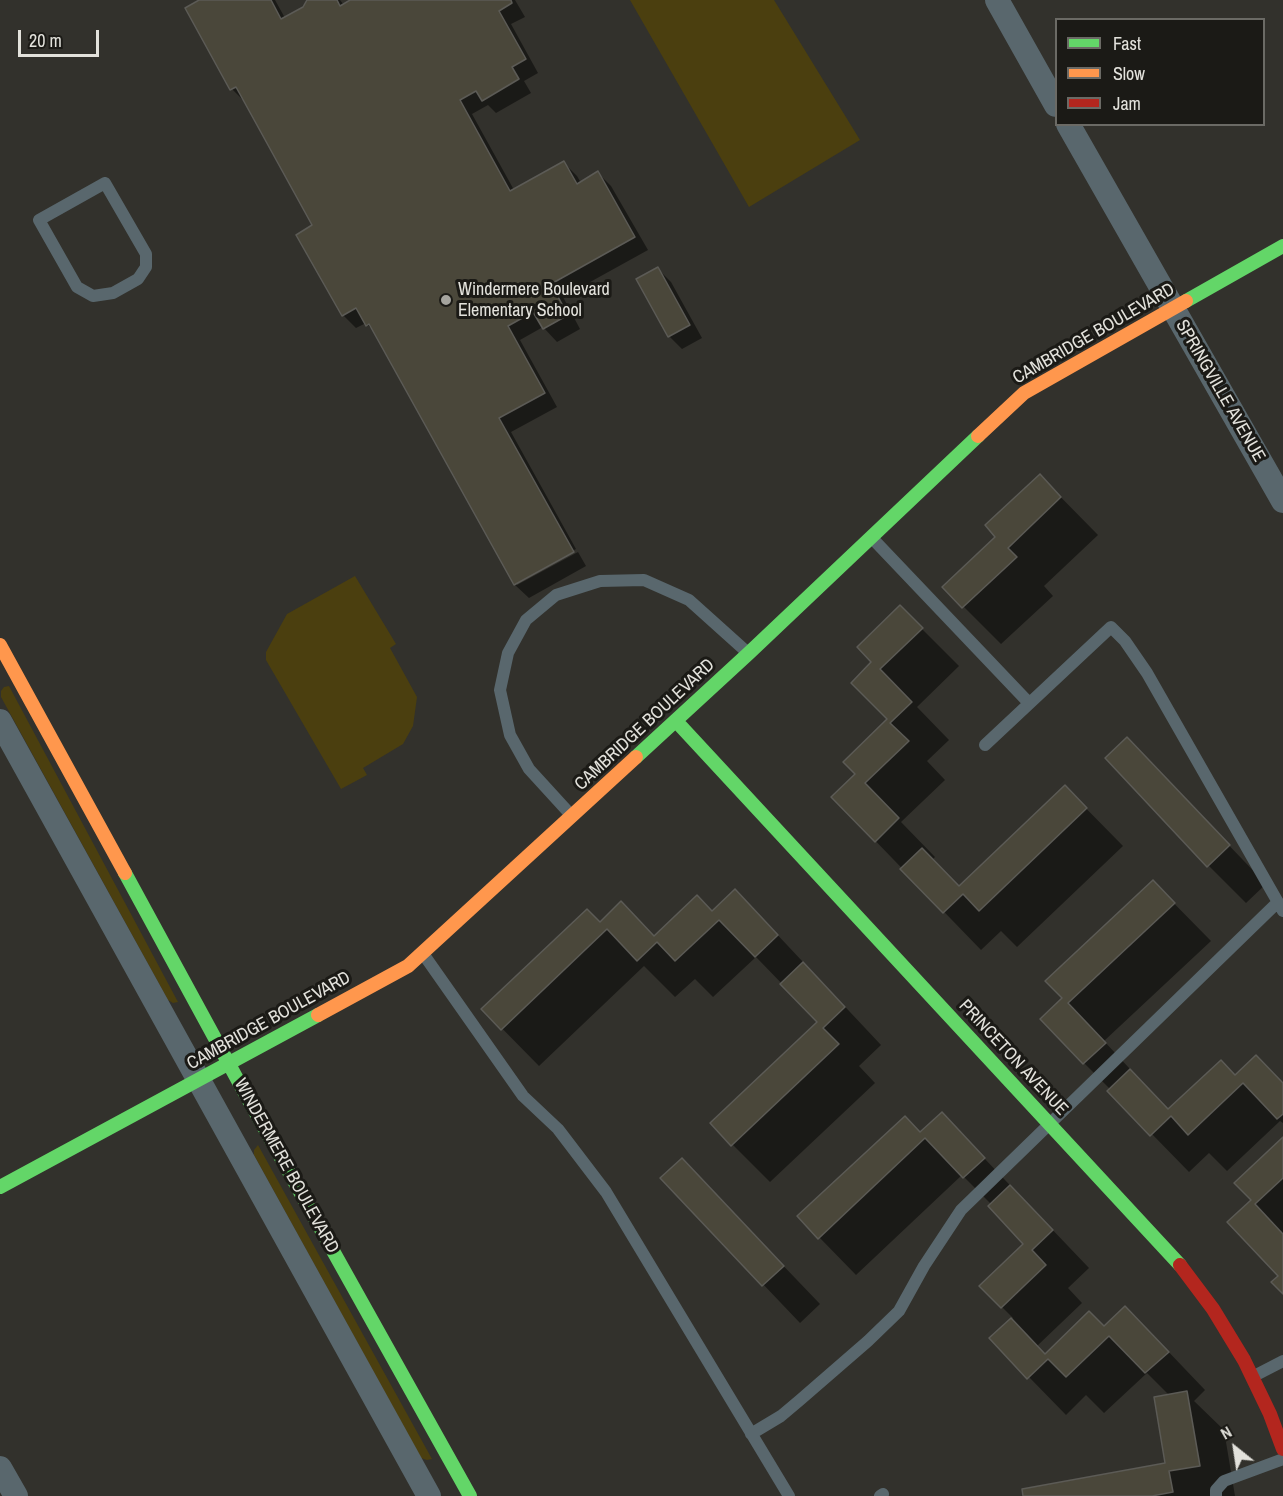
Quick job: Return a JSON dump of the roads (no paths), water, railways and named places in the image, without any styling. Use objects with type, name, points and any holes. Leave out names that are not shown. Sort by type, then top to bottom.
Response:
[{"type":"street","points":[[996,0],[1055,103]]},
{"type":"street","name":"SPRINGVILLE AVENUE","points":[[1069,126],[1283,501]]},
{"type":"street","name":"CAMBRIDGE BOULEVARD","points":[[0,1187],[408,966],[676,721],[1024,393],[1283,246]]},
{"type":"street","name":"WINDERMERE BOULEVARD","points":[[0,645],[229,1064],[438,1482]]},
{"type":"street","name":"WINDERMERE BOULEVARD","points":[[0,721],[199,1081],[438,1482],[470,1496]]},
{"type":"street","name":"PRINCETON AVENUE","points":[[676,721],[1177,1261],[1213,1309],[1253,1377],[1283,1449]]},
{"type":"street","points":[[0,1468],[16,1496]]},
{"type":"lane","points":[[105,183],[146,254],[146,267],[138,279],[130,284],[113,293],[93,296],[77,287],[39,220],[105,183]]},
{"type":"lane","points":[[871,537],[1029,704]]},
{"type":"lane","points":[[572,816],[529,769],[510,735],[500,690],[508,653],[526,621],[556,595],[600,581],[645,580],[689,600],[749,653]]},
{"type":"lane","points":[[751,1434],[787,1410],[868,1341],[899,1311],[924,1266],[961,1210],[1049,1123],[1281,906],[1147,673],[1125,641],[1111,627],[985,745]]},
{"type":"lane","points":[[423,954],[523,1096],[558,1129],[606,1192],[789,1496]]},
{"type":"lane","points":[[1253,1377],[1283,1361]]},
{"type":"lane","points":[[1216,1496],[1216,1490],[1224,1481],[1283,1459]]},
{"type":"place","name":"Windermere Boulevard Elementary School","points":[[446,300]]}]
